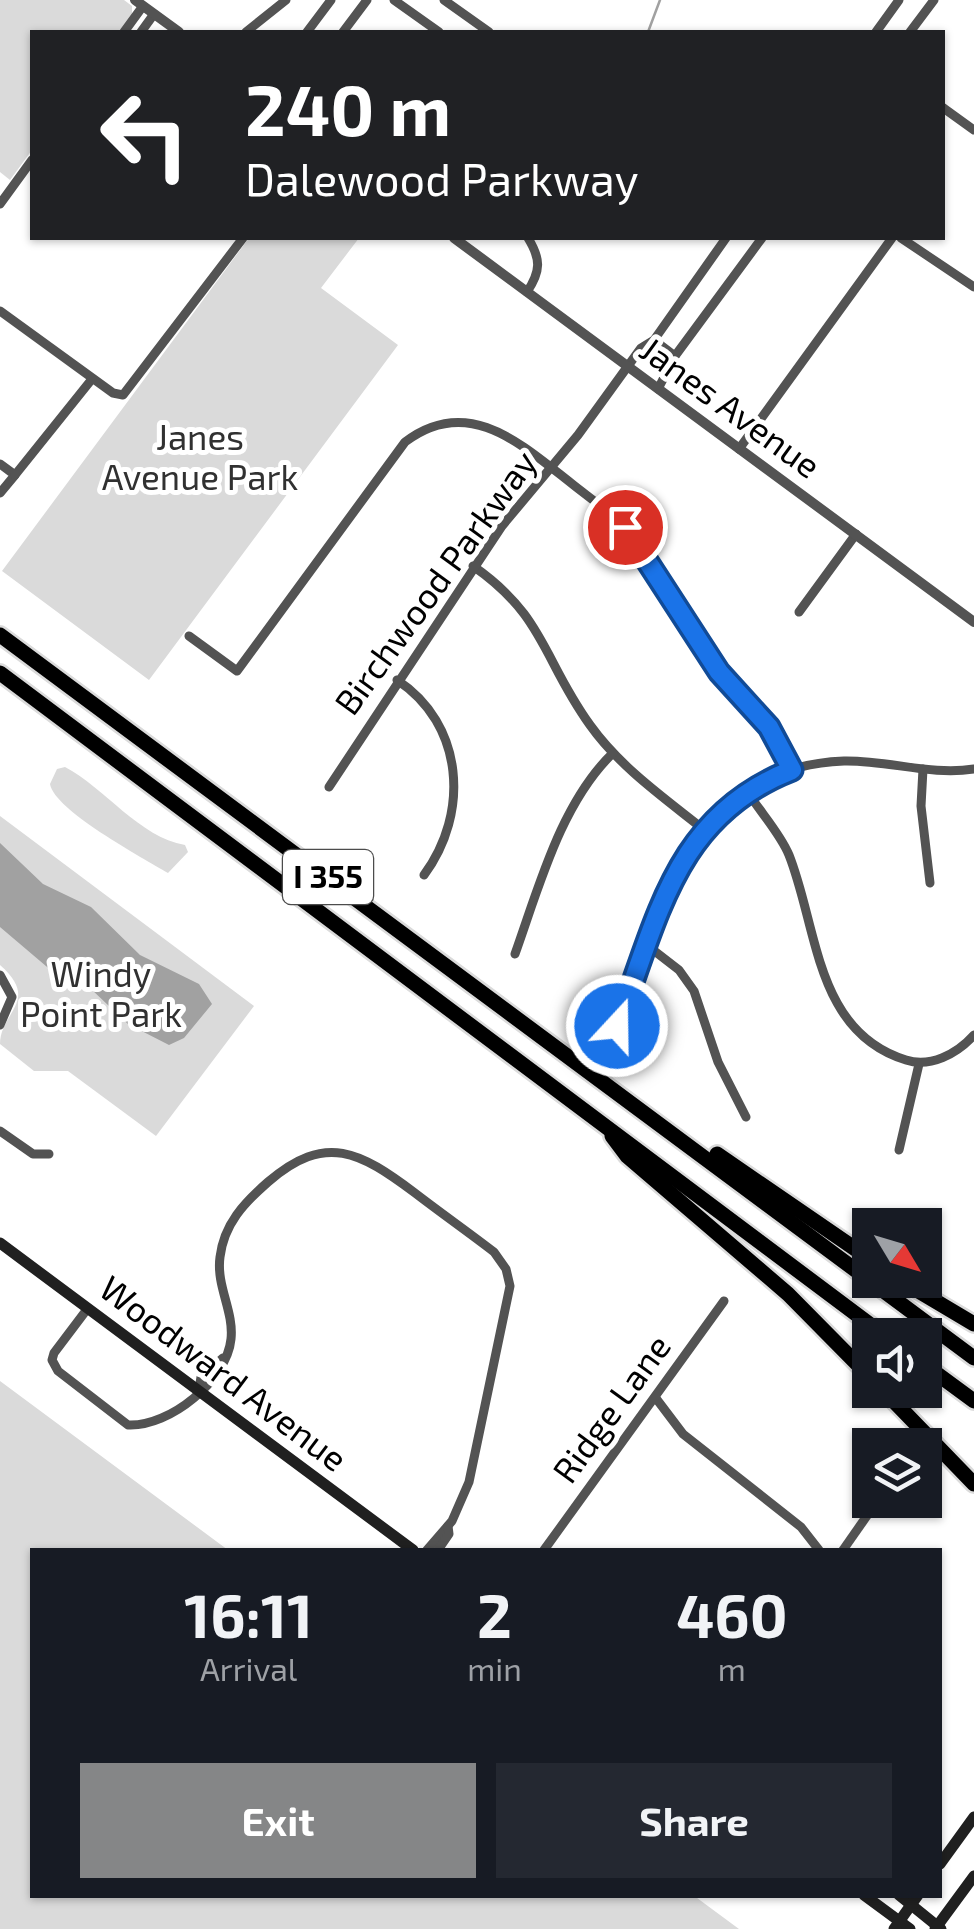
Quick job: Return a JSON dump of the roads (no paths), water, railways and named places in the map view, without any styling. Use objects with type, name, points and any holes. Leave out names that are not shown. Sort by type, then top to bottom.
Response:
[{"type":"highway","name":"I 355","points":[[0,636],[974,1358]]},
{"type":"highway","name":"I 355","points":[[0,673],[862,1318]]},
{"type":"highway","points":[[600,1120],[628,1156],[788,1294],[852,1359]]},
{"type":"highway","points":[[655,1120],[710,1150],[852,1248]]},
{"type":"highway","points":[[930,1298],[974,1324]]},
{"type":"highway","points":[[942,1377],[974,1401]]},
{"type":"highway","points":[[900,1408],[974,1484]]},
{"type":"main road","name":"Woodward Avenue","points":[[0,1242],[410,1548]]},
{"type":"main road","points":[[942,1861],[974,1817]]},
{"type":"main road","points":[[868,1898],[901,1926],[914,1900],[938,1928],[974,1876]]},
{"type":"street","points":[[248,30],[286,0]]},
{"type":"street","points":[[308,30],[331,0]]},
{"type":"street","points":[[344,30],[367,0]]},
{"type":"street","points":[[394,0],[436,30]]},
{"type":"street","points":[[444,0],[486,30]]},
{"type":"street","points":[[877,30],[899,0]]},
{"type":"street","points":[[912,30],[934,0]]},
{"type":"street","points":[[125,30],[139,3],[175,30]]},
{"type":"street","points":[[142,30],[154,14]]},
{"type":"street","points":[[945,108],[974,130]]},
{"type":"street","points":[[0,204],[30,163]]},
{"type":"street","points":[[0,311],[112,393],[128,392],[242,240]]},
{"type":"street","name":"Janes Avenue","points":[[457,240],[974,622]]},
{"type":"street","points":[[527,292],[536,278],[539,262],[529,240]]},
{"type":"street","name":"Birchwood Parkway","points":[[329,787],[473,566],[628,366],[654,340],[725,240]]},
{"type":"street","points":[[658,389],[675,356],[761,240]]},
{"type":"street","points":[[739,449],[891,240]]},
{"type":"street","points":[[904,240],[974,287]]},
{"type":"street","points":[[654,340],[675,356]]},
{"type":"street","points":[[0,493],[92,379]]},
{"type":"street","points":[[189,636],[237,671],[398,449],[422,430],[457,420],[485,425],[514,438],[634,537],[719,672],[769,727],[792,770]]},
{"type":"street","points":[[0,464],[14,475]]},
{"type":"street","points":[[799,612],[856,534]]},
{"type":"street","points":[[473,566],[510,593],[528,614],[579,710],[612,753],[703,829]]},
{"type":"street","points":[[397,680],[430,707],[453,760],[449,826],[424,875]]},
{"type":"street","points":[[514,954],[575,803],[589,777],[612,753]]},
{"type":"street","points":[[617,1026],[682,856],[703,829],[747,791],[792,770],[847,761],[923,769],[974,769]]},
{"type":"street","points":[[923,769],[921,806],[930,882]]},
{"type":"street","points":[[747,791],[789,856],[820,969],[835,1000],[870,1041],[892,1055],[918,1064],[947,1056],[974,1035]]},
{"type":"street","points":[[648,946],[679,970],[694,991],[718,1062],[746,1117]]},
{"type":"street","points":[[0,1025],[12,998],[3,979]]},
{"type":"street","points":[[899,1150],[918,1064]]},
{"type":"street","points":[[0,1131],[32,1154],[49,1154]]},
{"type":"street","points":[[88,1308],[54,1352],[53,1366],[128,1425],[175,1409],[198,1390],[202,1377],[223,1358],[231,1336],[220,1284],[223,1241],[251,1197],[306,1156],[343,1152],[367,1159],[490,1248],[506,1269],[510,1294],[469,1482],[448,1526],[429,1548]]},
{"type":"street","name":"Ridge Lane","points":[[545,1548],[724,1301]]},
{"type":"street","points":[[656,1397],[683,1434],[801,1527],[817,1548]]},
{"type":"street","points":[[844,1548],[865,1518]]},
{"type":"street","points":[[439,1548],[449,1534],[448,1526]]},
{"type":"waterway","points":[[649,30],[660,0]]},
{"type":"park label","name":"Janes Avenue Park","points":[[200,458]]},
{"type":"park label","name":"Windy Point Park","points":[[101,995]]}]
